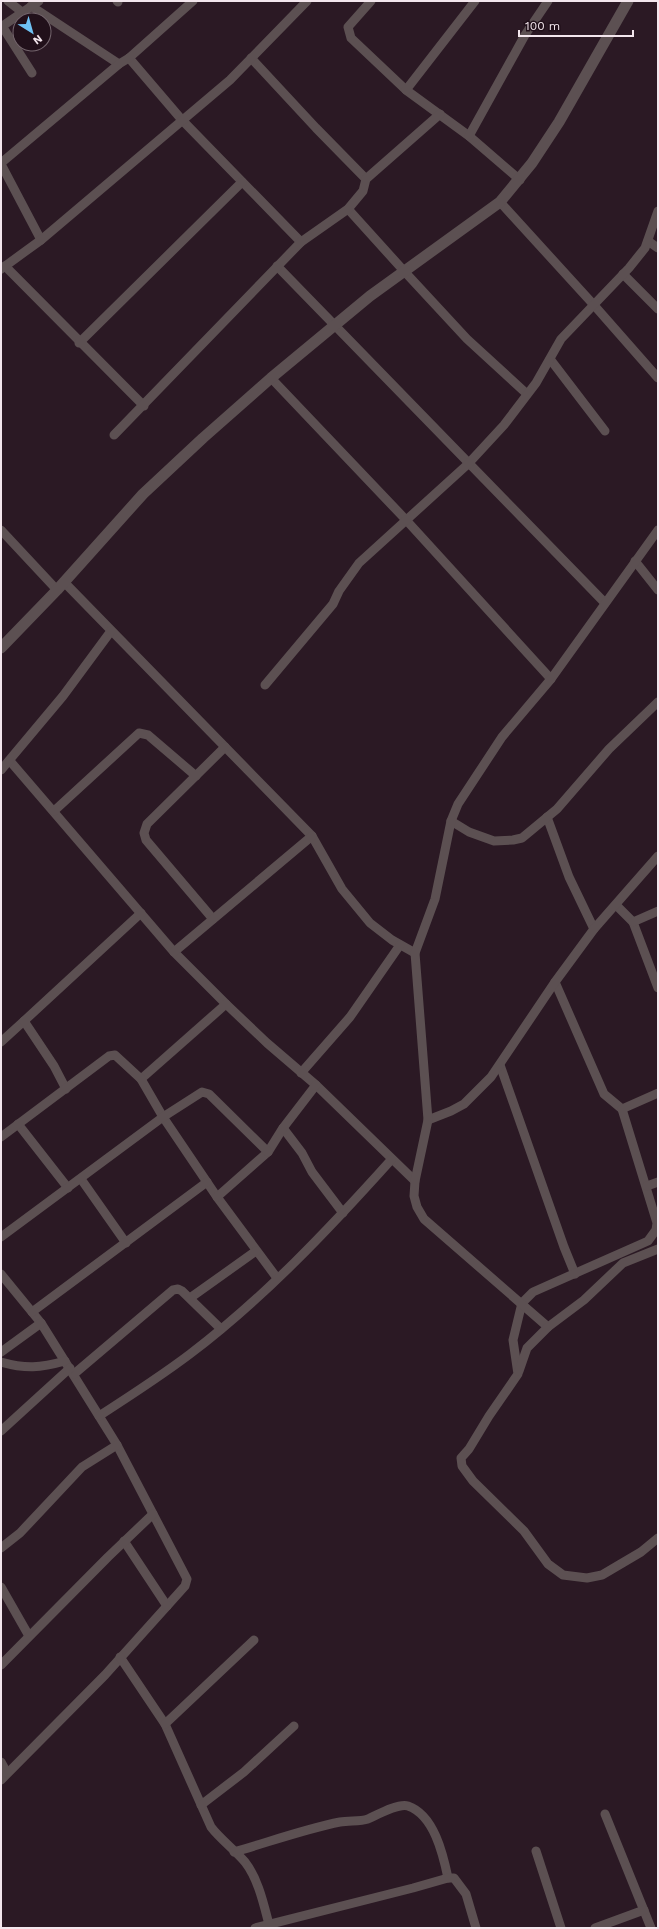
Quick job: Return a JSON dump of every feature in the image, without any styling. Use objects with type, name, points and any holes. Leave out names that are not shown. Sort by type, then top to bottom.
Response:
[{"type":"street","points":[[8,1],[22,12],[39,1]]},
{"type":"street","points":[[41,240],[1,164],[119,64],[129,58],[192,1]]},
{"type":"street","points":[[144,406],[3,268],[41,240],[230,80],[307,1]]},
{"type":"street","points":[[371,1],[348,27],[348,32],[357,44],[406,90],[469,136],[520,180]]},
{"type":"street","points":[[406,90],[475,1]]},
{"type":"street","points":[[469,136],[526,35],[548,1]]},
{"type":"street","points":[[1,648],[61,586],[143,494],[271,378],[404,271],[472,224],[500,202],[520,180],[559,122],[628,1]]},
{"type":"street","points":[[31,6],[119,64]]},
{"type":"street","points":[[12,19],[2,26],[32,72]]},
{"type":"street","points":[[129,58],[182,120],[301,242]]},
{"type":"street","points":[[251,58],[366,179]]},
{"type":"street","points":[[114,435],[144,406],[301,242],[348,209],[363,191],[366,179],[440,114]]},
{"type":"street","points":[[79,343],[242,182]]},
{"type":"street","points":[[500,202],[594,304],[658,378]]},
{"type":"street","points":[[348,209],[467,339],[527,394]]},
{"type":"street","points":[[265,684],[333,604],[339,591],[359,563],[468,464],[504,425],[536,383],[560,339],[623,274],[645,248],[658,211]]},
{"type":"street","points":[[648,241],[658,248]]},
{"type":"street","points":[[277,266],[468,464],[605,603]]},
{"type":"street","points":[[623,274],[658,309]]},
{"type":"street","points":[[550,359],[605,431]]},
{"type":"street","points":[[271,378],[407,521],[551,679]]},
{"type":"street","points":[[1,530],[111,631],[312,836],[342,889],[351,902],[370,923],[400,945],[415,953]]},
{"type":"street","points":[[548,1327],[424,1219],[416,1201],[415,1181],[428,1120],[415,953],[435,899],[451,821],[458,804],[502,737],[551,679],[658,530]]},
{"type":"street","points":[[635,561],[658,590]]},
{"type":"street","points":[[1,770],[63,696],[111,631]]},
{"type":"street","points":[[451,821],[474,834],[494,841],[522,838],[566,800],[609,749],[658,702]]},
{"type":"street","points":[[54,811],[139,734],[148,735],[196,776]]},
{"type":"street","points":[[213,919],[146,840],[144,834],[147,824],[225,747]]},
{"type":"street","points":[[10,761],[174,952],[267,1043],[316,1085],[391,1160],[415,1181]]},
{"type":"street","points":[[547,817],[569,877],[594,929]]},
{"type":"street","points":[[174,952],[312,836]]},
{"type":"street","points":[[428,1120],[464,1104],[500,1065],[555,982],[594,929],[658,856]]},
{"type":"street","points":[[616,905],[632,922],[658,988]]},
{"type":"street","points":[[632,922],[658,911]]},
{"type":"street","points":[[1,1042],[141,913]]},
{"type":"street","points":[[302,1073],[350,1017],[400,945]]},
{"type":"street","points":[[518,1374],[513,1340],[522,1303],[533,1292],[648,1241],[657,1230],[657,1223],[647,1186],[622,1109],[604,1094],[555,982]]},
{"type":"street","points":[[141,1079],[226,1004]]},
{"type":"street","points":[[24,1021],[54,1066],[66,1089]]},
{"type":"street","points":[[1,1138],[112,1055],[115,1055],[141,1079],[163,1117],[217,1197],[277,1278]]},
{"type":"street","points":[[500,1065],[561,1240],[576,1274]]},
{"type":"street","points":[[217,1197],[268,1152],[283,1128],[316,1085]]},
{"type":"street","points":[[1,1237],[163,1117],[197,1094],[206,1092],[268,1152]]},
{"type":"street","points":[[622,1109],[658,1093]]},
{"type":"street","points":[[18,1124],[68,1188]]},
{"type":"street","points":[[283,1128],[302,1153],[312,1172],[343,1213]]},
{"type":"street","points":[[100,1416],[190,1354],[221,1329],[277,1278],[343,1213],[391,1160]]},
{"type":"street","points":[[80,1179],[126,1243]]},
{"type":"street","points":[[32,1312],[207,1182]]},
{"type":"street","points":[[647,1186],[658,1182]]},
{"type":"street","points":[[658,1248],[623,1263],[584,1300],[548,1327],[527,1348],[518,1374],[489,1416],[469,1449],[461,1458],[462,1466],[474,1481],[524,1531],[548,1564],[563,1575],[587,1578],[602,1576],[641,1552],[658,1538]]},
{"type":"street","points":[[190,1298],[256,1251]]},
{"type":"street","points":[[1,1274],[41,1323],[100,1416],[117,1445],[187,1579],[184,1586],[167,1606],[120,1657],[4,1776]]},
{"type":"street","points":[[1,1431],[70,1368],[173,1290],[178,1289],[190,1298],[221,1329]]},
{"type":"street","points":[[1,1352],[41,1323]]},
{"type":"street","points":[[1,1362],[34,1368],[70,1368]]},
{"type":"street","points":[[1,1548],[20,1533],[82,1467],[117,1445]]},
{"type":"street","points":[[1,1665],[124,1541],[153,1514]]},
{"type":"street","points":[[124,1541],[167,1606]]},
{"type":"street","points":[[1,1587],[29,1636]]},
{"type":"street","points":[[165,1724],[254,1640]]},
{"type":"street","points":[[120,1657],[165,1724],[211,1827],[218,1837],[245,1862],[253,1876],[269,1926]]},
{"type":"street","points":[[200,1805],[244,1772],[294,1726]]},
{"type":"street","points":[[1,1762],[4,1776]]},
{"type":"street","points":[[234,1852],[341,1822],[365,1820],[392,1808],[406,1805],[414,1809],[432,1827],[444,1855],[448,1878]]},
{"type":"street","points":[[605,1814],[652,1928]]},
{"type":"street","points":[[536,1851],[561,1928]]},
{"type":"street","points":[[255,1928],[269,1926],[448,1878],[454,1878],[466,1894],[476,1928]]},
{"type":"street","points":[[595,1928],[644,1910]]}]
